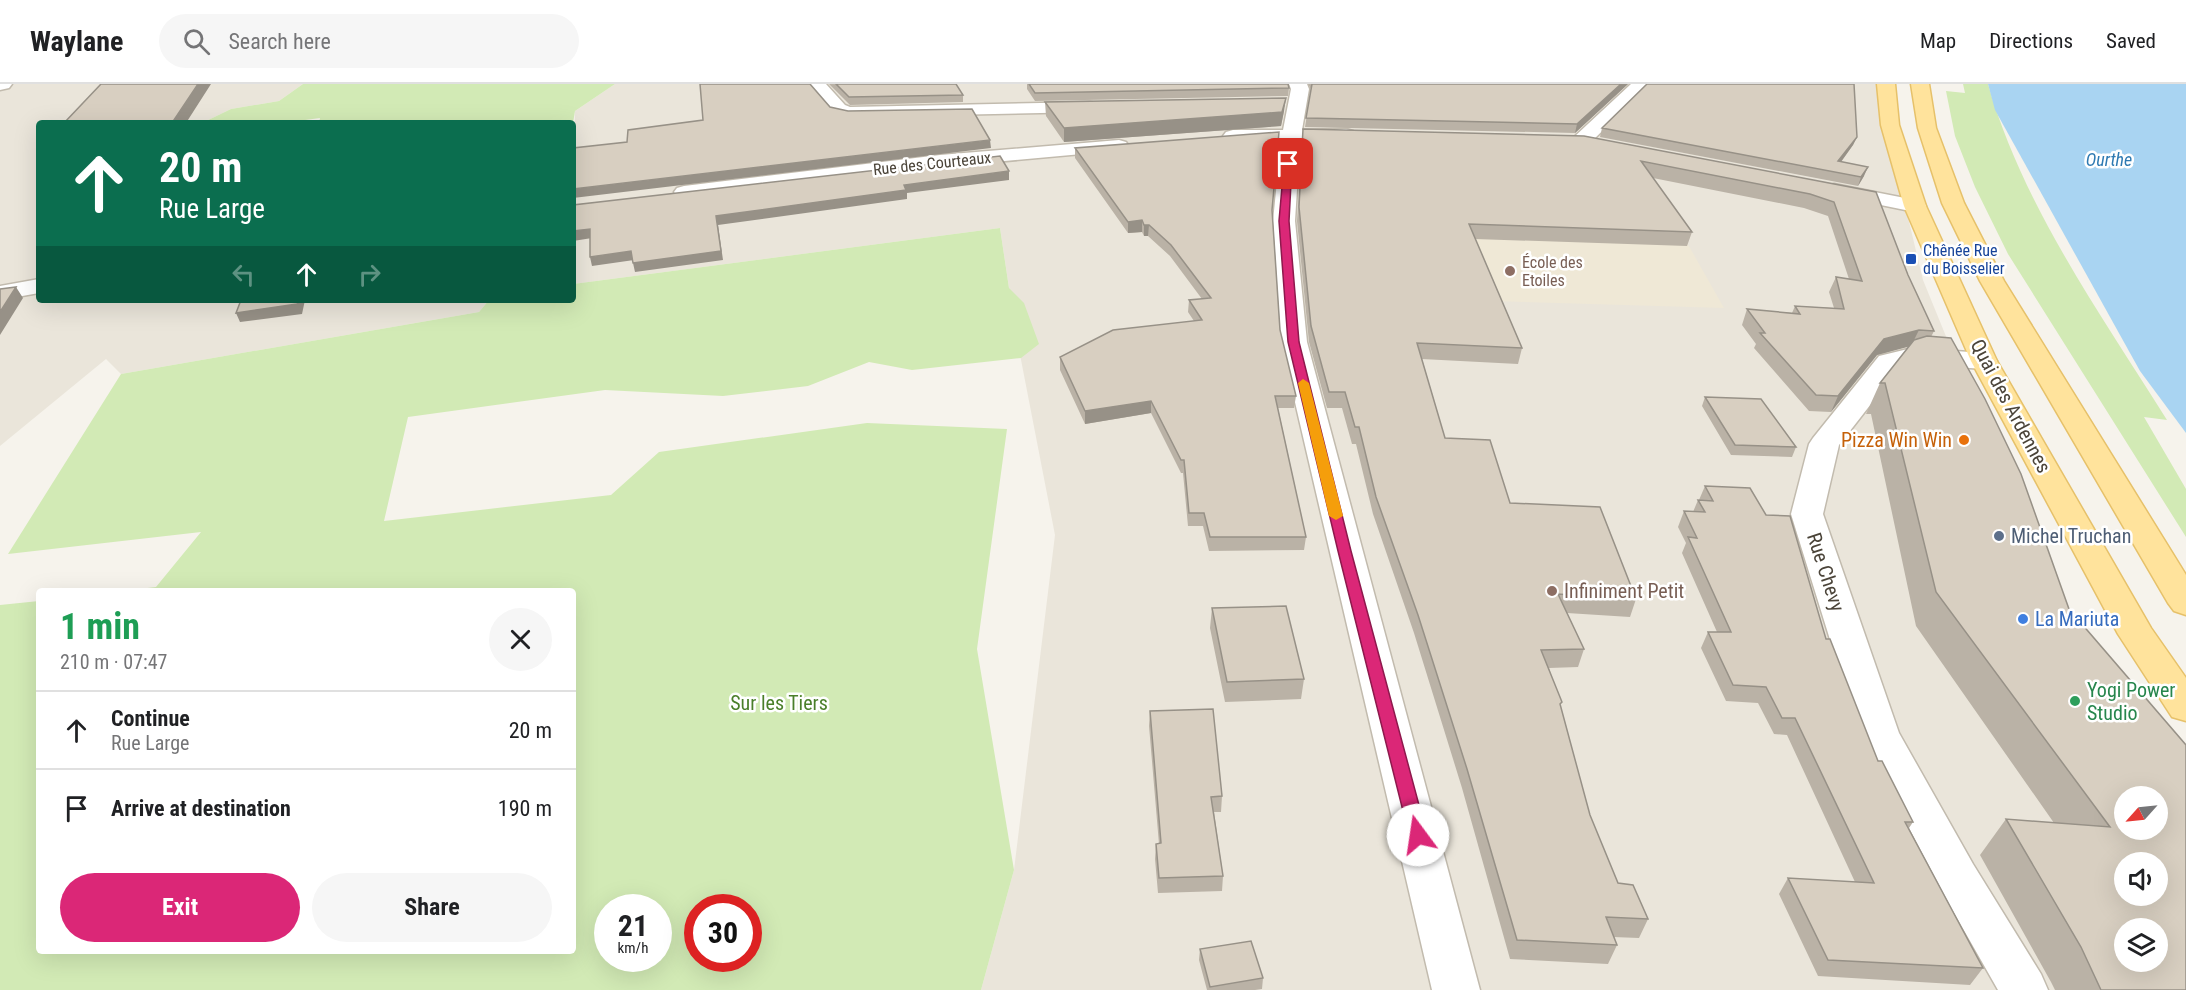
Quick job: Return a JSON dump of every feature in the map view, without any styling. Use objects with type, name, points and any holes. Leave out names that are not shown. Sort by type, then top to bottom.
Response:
[{"type":"main road","name":"Quai des Ardennes","points":[[1886,84],[1890,125],[1915,206],[1984,361],[2136,634],[2186,707]]},
{"type":"main road","points":[[1920,84],[1927,128],[1953,203],[1972,242],[2035,354],[2186,603]]},
{"type":"street","points":[[816,84],[838,109],[849,112],[1109,106]]},
{"type":"street","points":[[1581,141],[1641,84]]},
{"type":"street","points":[[1290,96],[1292,134],[1284,221],[1294,342],[1344,551],[1391,724],[1456,990]]},
{"type":"street","points":[[1210,138],[1292,134],[1362,136]]},
{"type":"street","points":[[1557,141],[1581,141],[1603,146]]},
{"type":"street","name":"Rue des Courteaux","points":[[670,194],[940,161],[1139,144]]},
{"type":"street","points":[[1818,187],[1915,206]]},
{"type":"street","points":[[0,293],[36,287]]},
{"type":"street","name":"Rue Chevy","points":[[1984,361],[1912,356],[1889,362],[1824,444],[1807,514],[1879,733],[1957,877],[2024,990]]},
{"type":"shaded area","points":[[0,84],[303,84],[279,101],[231,109],[208,120],[36,120],[36,303],[486,303],[479,312],[121,374],[106,359],[0,446]]},
{"type":"shaded area","points":[[615,84],[1876,84],[1923,280],[2074,650],[2186,782],[2186,990],[981,990],[1014,870],[1055,535],[1016,334],[1000,228],[576,284],[575,111]]},
{"type":"shaded area","points":[[1654,196],[1690,248],[1724,308],[1492,301],[1438,212]]},
{"type":"green space","points":[[303,84],[615,84],[575,111],[574,120],[320,120],[320,118],[208,120],[231,109],[279,101]]},
{"type":"green space","points":[[1963,84],[1988,84],[2021,173],[2042,216],[2090,299],[2167,420],[2144,417],[2186,489],[2186,537],[2008,254],[1975,187],[1955,136],[1946,91],[1965,93]]},
{"type":"green space","name":"Sur les Tiers","points":[[1000,228],[1009,288],[1024,303],[1039,344],[1021,358],[912,370],[869,362],[808,386],[723,396],[605,390],[408,417],[384,521],[611,495],[659,452],[867,423],[1007,429],[977,649],[1014,870],[981,990],[0,990],[0,605],[36,601],[36,954],[576,954],[576,588],[148,588],[156,587],[201,532],[8,554],[121,374],[479,312],[486,303],[576,303],[576,284]]},
{"type":"water","name":"Ourthe","points":[[1988,84],[2186,84],[2186,433],[2140,371],[1995,110]]},
{"type":"building","points":[[101,84],[198,84],[174,120],[67,120]]},
{"type":"building","points":[[700,84],[810,84],[830,107],[848,111],[972,109],[990,140],[576,189],[576,148],[627,142],[628,130],[703,120]]},
{"type":"building","points":[[836,84],[956,84],[963,95],[849,97]]},
{"type":"building","points":[[1029,84],[1288,84],[1289,88],[1035,93]]},
{"type":"building","points":[[1312,84],[1621,84],[1577,124],[1306,118]]},
{"type":"building","points":[[1647,84],[1854,84],[1857,137],[1838,161],[1868,167],[1861,177],[1602,128]]},
{"type":"building","points":[[1286,98],[1282,112],[1064,128],[1045,102]]},
{"type":"building","points":[[1303,129],[1584,136],[1876,192],[1908,275],[1934,331],[1919,330],[1884,339],[1838,396],[1816,395],[1760,333],[1765,333],[1747,309],[1800,314],[1795,306],[1844,309],[1836,277],[1862,281],[1834,202],[1810,194],[1641,161],[1692,232],[1469,224],[1522,348],[1417,343],[1445,438],[1490,440],[1510,503],[1600,507],[1636,599],[1558,594],[1584,649],[1541,650],[1562,702],[1560,704],[1590,815],[1618,883],[1633,885],[1648,919],[1606,917],[1617,945],[1517,940],[1467,769],[1418,615],[1376,497],[1359,427],[1355,427],[1345,392],[1329,392],[1311,326],[1299,207]]},
{"type":"building","points":[[1279,132],[1272,210],[1280,330],[1296,396],[1275,396],[1306,537],[1210,537],[1204,513],[1189,513],[1184,460],[1181,460],[1151,401],[1085,411],[1060,357],[1113,330],[1202,320],[1189,300],[1211,298],[1171,245],[1149,225],[1144,225],[1142,220],[1128,222],[1075,148]]},
{"type":"building","points":[[1000,156],[1009,171],[904,185],[906,190],[716,216],[721,251],[633,263],[631,251],[590,257],[590,229],[576,231],[576,205]]},
{"type":"building","points":[[16,287],[0,312],[0,289]]},
{"type":"building","points":[[240,303],[298,303],[297,304],[236,313]]},
{"type":"building","points":[[1927,336],[1951,338],[1985,399],[2021,474],[2069,609],[2186,745],[2186,990],[2101,990],[2081,947],[2006,819],[2110,827],[1936,592],[1885,383],[1880,383],[1914,340]]},
{"type":"building","points":[[1705,397],[1761,399],[1796,447],[1735,445]]},
{"type":"building","points":[[1705,486],[1750,488],[1766,515],[1790,516],[1826,639],[1830,639],[1878,761],[1882,761],[1913,822],[1905,822],[1983,968],[1828,960],[1788,878],[1874,883],[1795,718],[1782,718],[1766,687],[1733,685],[1708,632],[1731,632],[1688,537],[1697,538],[1684,511],[1705,512],[1698,500],[1713,501]]},
{"type":"building","points":[[1286,606],[1304,679],[1227,682],[1212,608]]},
{"type":"building","points":[[1213,709],[1222,796],[1211,797],[1223,876],[1159,878],[1156,844],[1161,843],[1150,711]]},
{"type":"building","points":[[1251,941],[1263,978],[1210,987],[1200,949]]},
{"type":"slow traffic","points":[[1303,383],[1336,516]]},
{"type":"place","name":"Chênée Rue du Boisselier","points":[[1911,259]]},
{"type":"place","name":"École des Etoiles","points":[[1510,271]]},
{"type":"place","name":"Pizza Win Win","points":[[1964,440]]},
{"type":"place","name":"Michel Truchan","points":[[1999,536]]},
{"type":"place","name":"Infiniment Petit","points":[[1552,591]]},
{"type":"place","name":"La Mariuta","points":[[2023,619]]},
{"type":"place","name":"Yogi Power Studio","points":[[2075,701]]},
{"type":"route","points":[[1288,164],[1284,221],[1294,342],[1344,551],[1391,724],[1418,835]]}]
